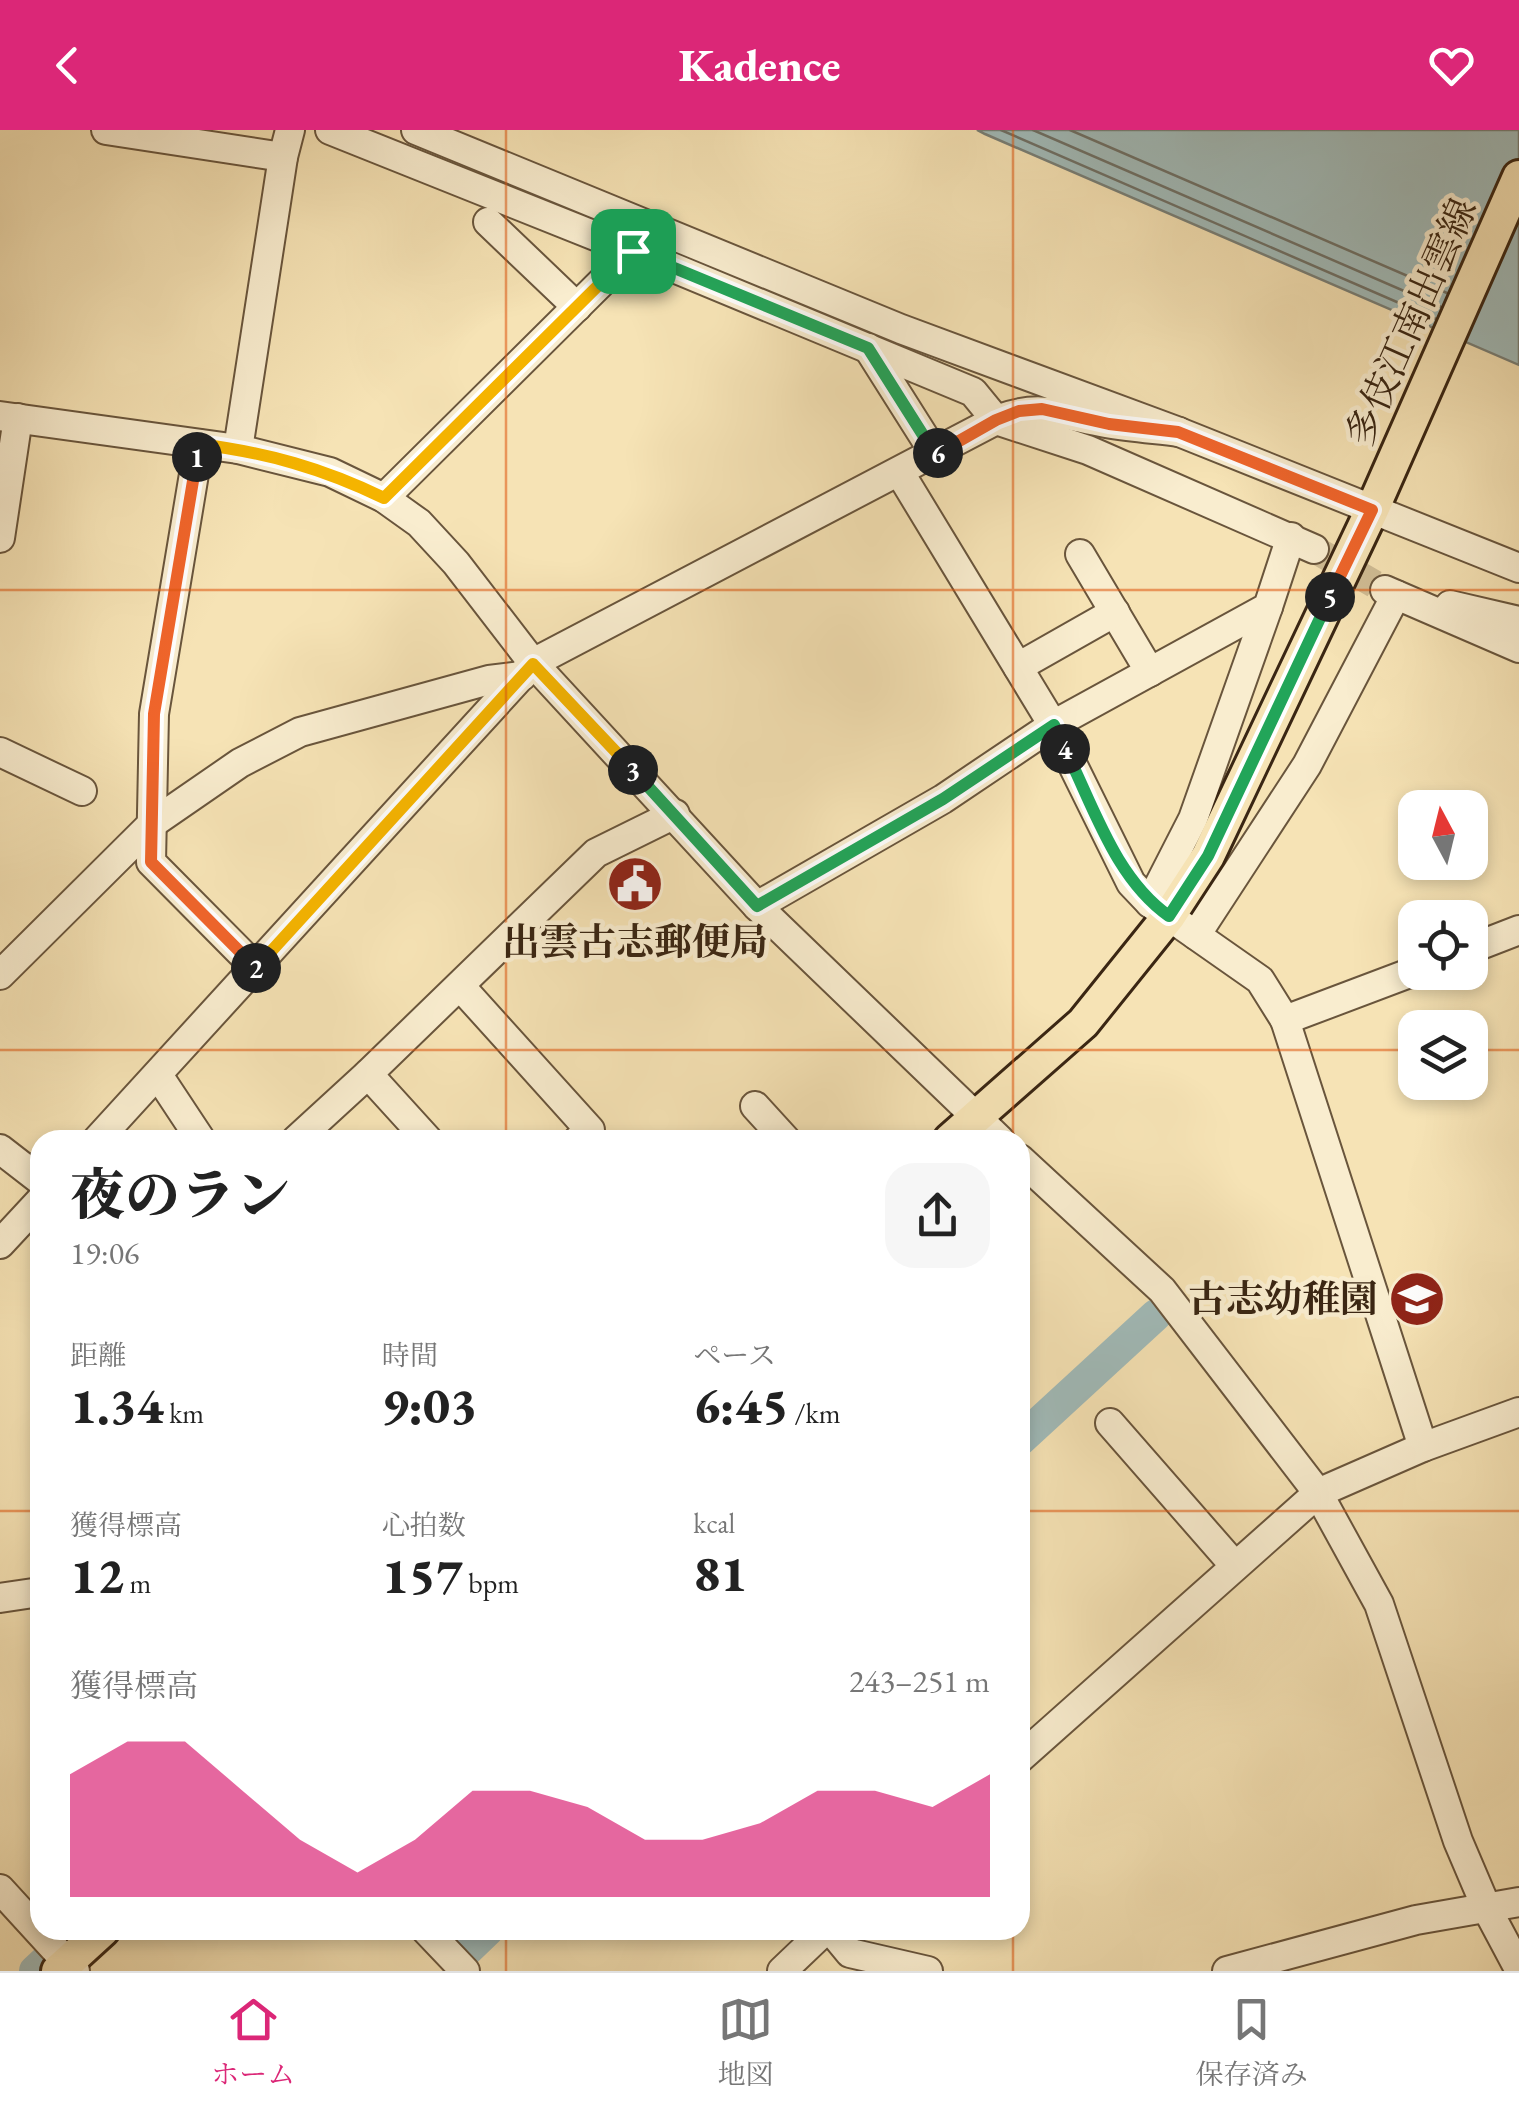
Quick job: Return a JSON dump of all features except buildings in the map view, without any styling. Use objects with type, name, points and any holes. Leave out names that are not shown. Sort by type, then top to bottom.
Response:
[{"type":"main road","name":"多伎江南出雲線","points":[[960,1130],[1083,1023],[1159,910],[1208,856],[1378,495],[1519,177]]},
{"type":"main road","points":[[66,1968],[93,1940]]},
{"type":"street","points":[[106,130],[287,143],[238,449]]},
{"type":"street","points":[[330,130],[973,392],[996,420],[1088,450],[1303,543],[1268,606],[1159,910]]},
{"type":"street","points":[[416,130],[901,329],[1178,432],[1378,495],[1475,550],[1519,581]]},
{"type":"street","points":[[488,222],[576,307]]},
{"type":"street","points":[[384,498],[633,251]]},
{"type":"street","points":[[868,348],[935,454]]},
{"type":"street","points":[[0,974],[153,823],[240,763],[300,732],[527,670],[1019,411],[1042,409],[1109,424],[1178,432]]},
{"type":"street","points":[[0,538],[9,417],[238,449],[330,472],[384,498],[419,523],[456,562],[527,670],[674,814],[757,906],[989,1130]]},
{"type":"street","points":[[199,444],[154,714],[151,862],[256,968]]},
{"type":"street","points":[[900,473],[1054,725],[1131,883],[1159,910],[1260,980],[1286,1020],[1423,1447]]},
{"type":"street","points":[[1475,550],[1519,568]]},
{"type":"street","points":[[1080,554],[1150,672]]},
{"type":"street","points":[[1519,621],[1385,590],[1519,648]]},
{"type":"street","points":[[1196,935],[1307,765],[1396,594]]},
{"type":"street","points":[[757,906],[943,799],[1054,725],[1268,606]]},
{"type":"street","points":[[1018,666],[1114,612]]},
{"type":"street","points":[[106,1130],[527,670]]},
{"type":"street","points":[[0,752],[82,791]]},
{"type":"street","points":[[307,1130],[596,853],[674,814]]},
{"type":"street","points":[[1488,942],[1519,930]]},
{"type":"street","points":[[1286,1020],[1398,977]]},
{"type":"street","points":[[460,986],[590,1130]]},
{"type":"street","points":[[368,1074],[419,1130]]},
{"type":"street","points":[[158,1075],[194,1130]]},
{"type":"street","points":[[756,1106],[777,1130]]},
{"type":"street","points":[[0,1149],[30,1172]]},
{"type":"street","points":[[1030,1167],[1162,1290],[1318,1492],[1379,1604],[1458,1842],[1519,1969]]},
{"type":"street","points":[[0,1244],[30,1212]]},
{"type":"street","points":[[1030,1749],[1318,1492],[1519,1412]]},
{"type":"street","points":[[1110,1423],[1235,1566]]},
{"type":"street","points":[[0,1598],[30,1594]]},
{"type":"street","points":[[0,1888],[30,1924]]},
{"type":"street","points":[[1227,1971],[1416,1920],[1519,1902]]},
{"type":"street","points":[[43,1940],[66,1968]]},
{"type":"street","points":[[435,1940],[464,1971]]},
{"type":"street","points":[[782,1971],[817,1940]]},
{"type":"street","points":[[838,1940],[850,1953],[928,1971]]},
{"type":"water","points":[[977,130],[1519,130],[1519,365],[985,134]]},
{"type":"waterway","points":[[1030,1431],[1156,1315]]},
{"type":"waterway","points":[[35,1971],[68,1940]]},
{"type":"waterway","points":[[450,1940],[463,1954],[478,1940]]},
{"type":"tunnel","points":[[1314,549],[1385,590]]},
{"type":"place","name":"出雲古志郵便局","points":[[635,884]]},
{"type":"place","name":"古志幼稚園","points":[[1417,1299]]},
{"type":"route","points":[[633,251],[868,348],[935,454],[996,420],[1019,411],[1042,409],[1109,424],[1178,432],[1372,510],[1208,856],[1169,916],[1131,883],[1054,725],[943,799],[757,906],[533,664],[256,968],[151,862],[154,714],[199,444],[238,449],[330,472],[384,498],[633,251]]}]
